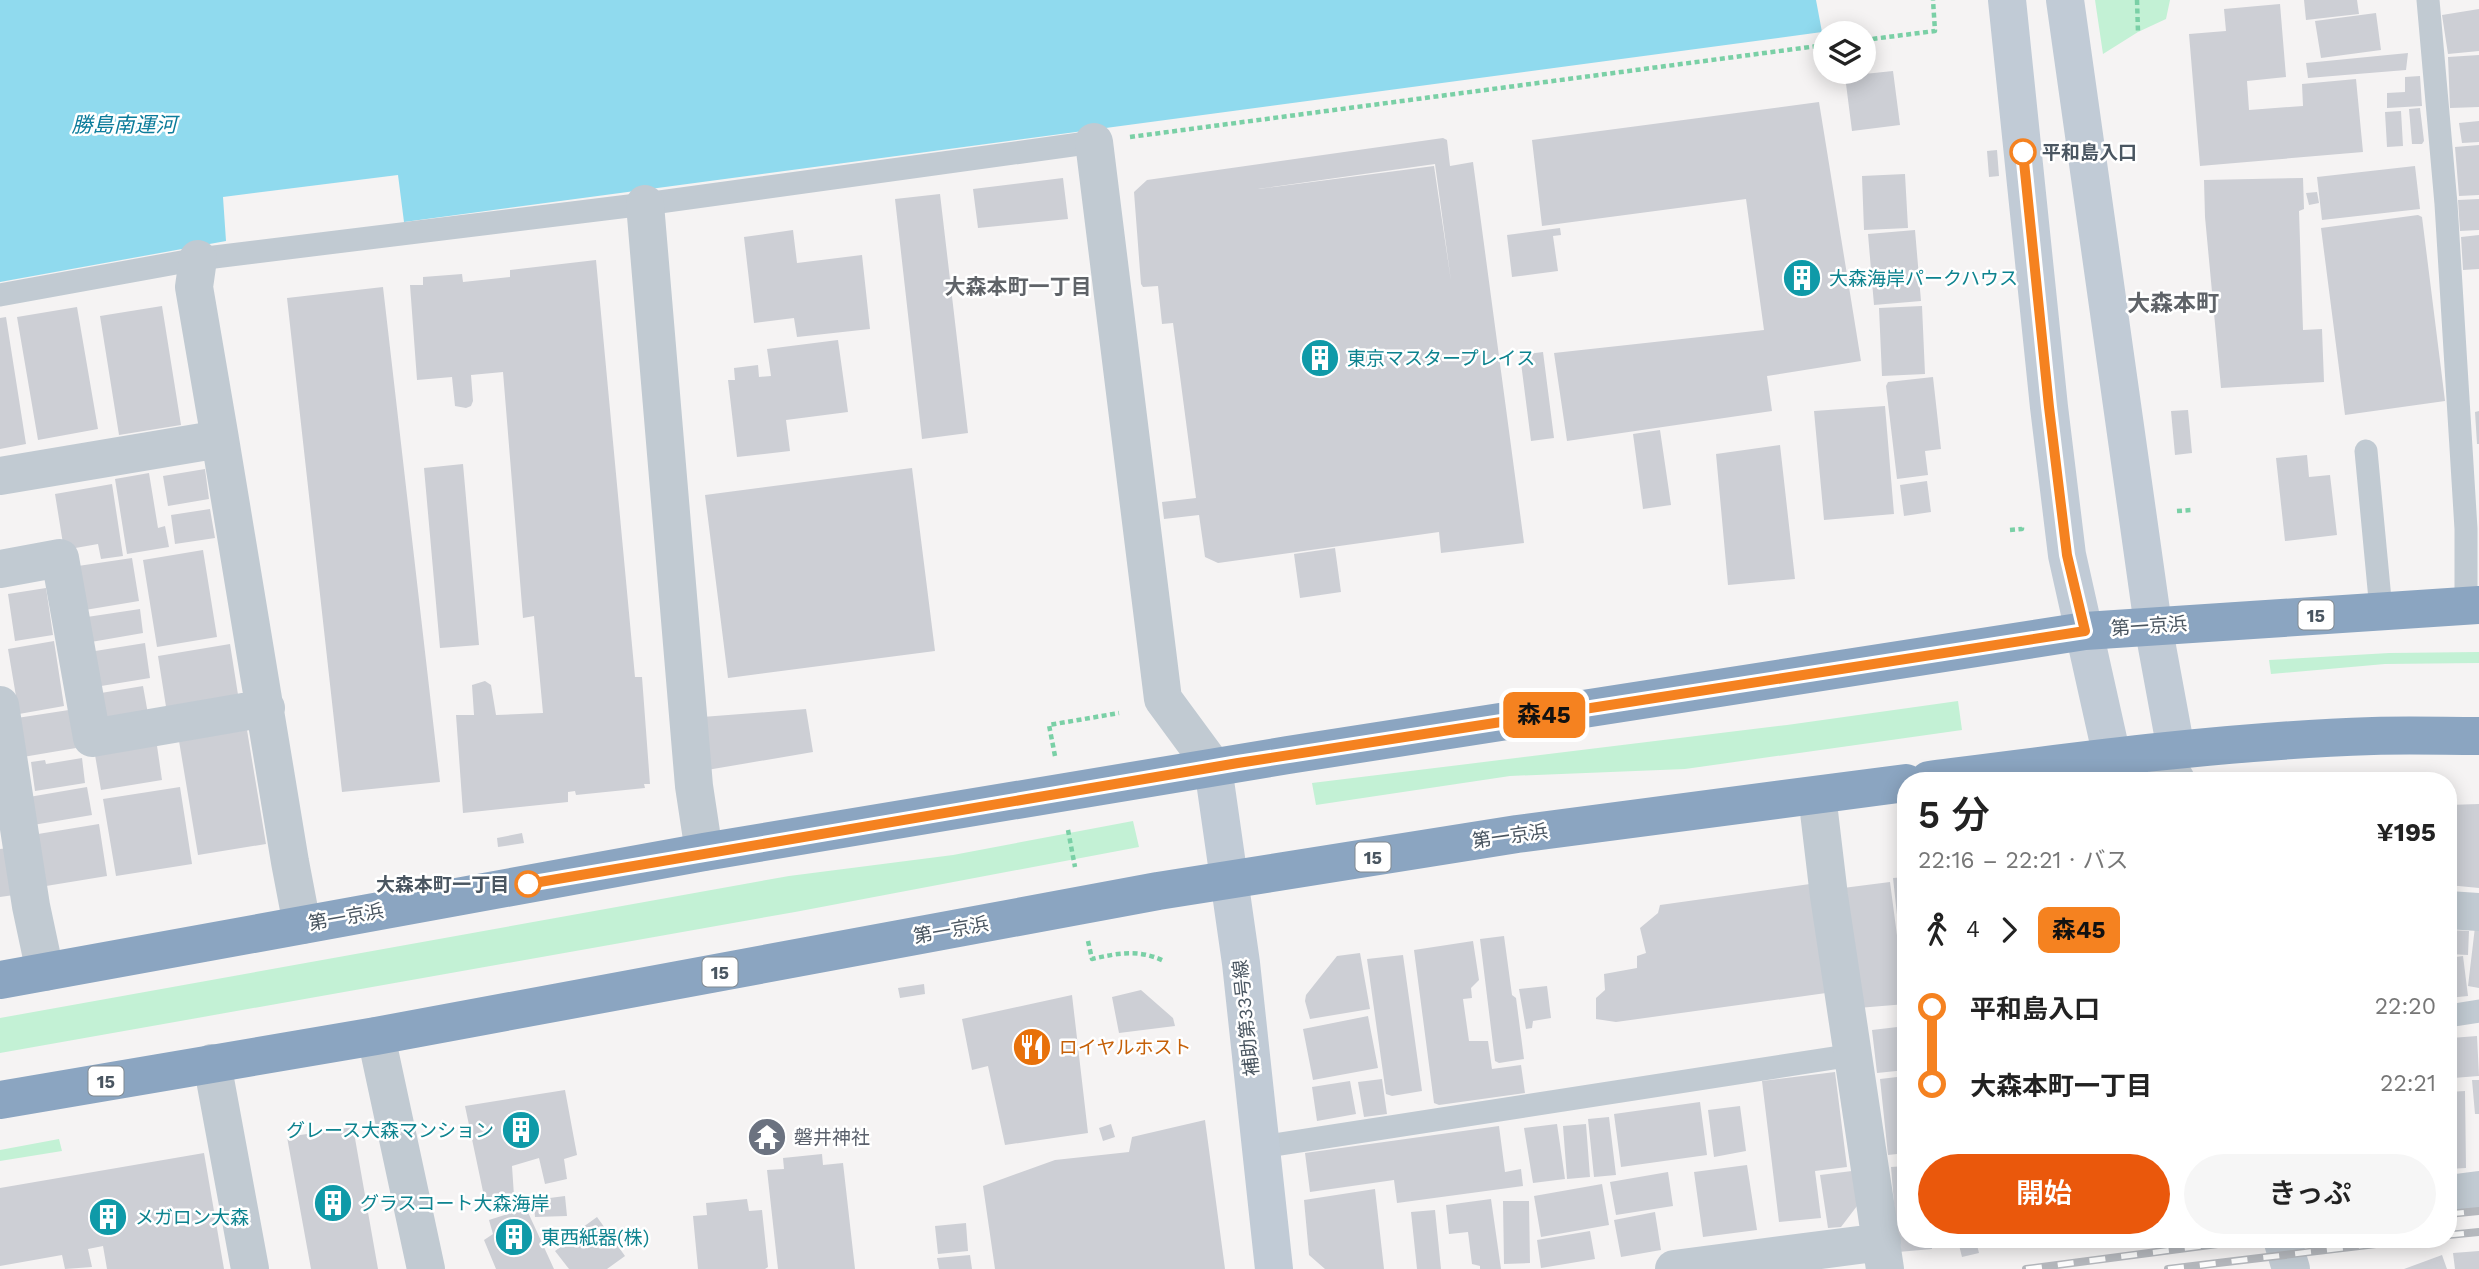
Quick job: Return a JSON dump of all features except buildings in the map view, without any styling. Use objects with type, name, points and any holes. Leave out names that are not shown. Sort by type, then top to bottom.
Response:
[{"type":"highway","name":"第一京浜","points":[[0,980],[704,852],[1213,767],[2085,631],[2472,605]]},
{"type":"highway","points":[[1992,772],[2112,757],[2171,761],[2372,736],[2479,736]]},
{"type":"highway","name":"第一京浜","points":[[0,1100],[376,1036],[1228,880],[1517,834],[1897,784]]},
{"type":"street","points":[[2007,0],[2050,421],[2067,555],[2112,757]]},
{"type":"street","points":[[2065,0],[2171,761]]},
{"type":"street","points":[[1094,142],[1163,699],[1213,767]]},
{"type":"street","points":[[645,204],[694,786],[704,852]]},
{"type":"street","points":[[198,259],[194,287],[302,925]]},
{"type":"street","points":[[0,476],[220,439]]},
{"type":"street","points":[[0,569],[60,558],[92,738],[266,708]]},
{"type":"street","points":[[0,705],[45,972]]},
{"type":"street","name":"補助第33号線","points":[[1213,767],[1241,963],[1275,1269]]},
{"type":"street","points":[[1674,1269],[1884,1256],[1825,870],[1817,795]]},
{"type":"street","points":[[2457,911],[2479,912]]},
{"type":"street","points":[[376,1036],[426,1269]]},
{"type":"street","points":[[212,1063],[250,1269]]},
{"type":"street","points":[[2457,1193],[2479,1190]]},
{"type":"street","points":[[2285,1248],[2291,1269]]},
{"type":"lane","points":[[2428,0],[2446,218],[2472,605]]},
{"type":"lane","points":[[0,295],[198,259],[645,204],[1094,142]]},
{"type":"lane","points":[[2366,451],[2381,611]]},
{"type":"lane","points":[[2457,1015],[2479,1011]]},
{"type":"lane","points":[[1261,1147],[1853,1055]]},
{"type":"path","points":[[1876,38],[1935,31],[1933,0]]},
{"type":"path","points":[[2137,0],[2138,32]]},
{"type":"path","points":[[1094,142],[1813,47]]},
{"type":"path","points":[[2176,506],[2177,511],[2191,510]]},
{"type":"path","points":[[2010,530],[2022,529],[2022,524]]},
{"type":"path","points":[[1056,764],[1049,725],[1119,713]]},
{"type":"path","points":[[1068,829],[1075,868]]},
{"type":"path","points":[[1087,933],[1092,960],[1132,953],[1152,955],[1164,961]]},
{"type":"green space","points":[[2095,0],[2170,0],[2166,19],[2138,32],[2103,54]]},
{"type":"green space","points":[[2479,652],[2479,663],[2385,664],[2271,674],[2269,660],[2389,653]]},
{"type":"green space","points":[[1958,701],[1962,730],[1685,769],[1510,776],[1316,805],[1312,783],[1787,725]]},
{"type":"green space","points":[[1133,821],[1139,847],[795,912],[0,1053],[0,1018],[789,876],[953,855]]},
{"type":"green space","points":[[59,1139],[62,1151],[0,1161],[0,1150]]},
{"type":"water","name":"勝島南運河","points":[[0,0],[1816,0],[1820,21],[1813,21],[1813,33],[404,222],[398,175],[223,197],[226,241],[0,282]]},
{"type":"railway","points":[[2457,1213],[2479,1211]]},
{"type":"railway","points":[[2457,1234],[2479,1232]]},
{"type":"railway","points":[[2026,1269],[2187,1248]]},
{"type":"railway","points":[[2168,1269],[2343,1248]]},
{"type":"bus line","name":"森45","points":[[528,884],[1238,763],[2085,631],[2067,555],[2023,152]]},
{"type":"place","name":"平和島入口","points":[[2023,152]]},
{"type":"place","name":"大森海岸パークハウス","points":[[1802,278]]},
{"type":"place","name":"東京マスタープレイス","points":[[1320,358]]},
{"type":"place","name":"大森本町一丁目","points":[[528,884]]},
{"type":"place","name":"ロイヤルホスト","points":[[1032,1047]]},
{"type":"place","name":"グレース大森マンション","points":[[521,1130]]},
{"type":"place","name":"磐井神社","points":[[767,1137]]},
{"type":"place","name":"グラスコート大森海岸","points":[[333,1203]]},
{"type":"place","name":"メガロン大森","points":[[108,1217]]},
{"type":"place","name":"東西紙器(株)","points":[[514,1237]]},
{"type":"district","name":"大森本町一丁目","points":[[1018,286]]},
{"type":"district","name":"大森本町","points":[[2173,303]]}]
